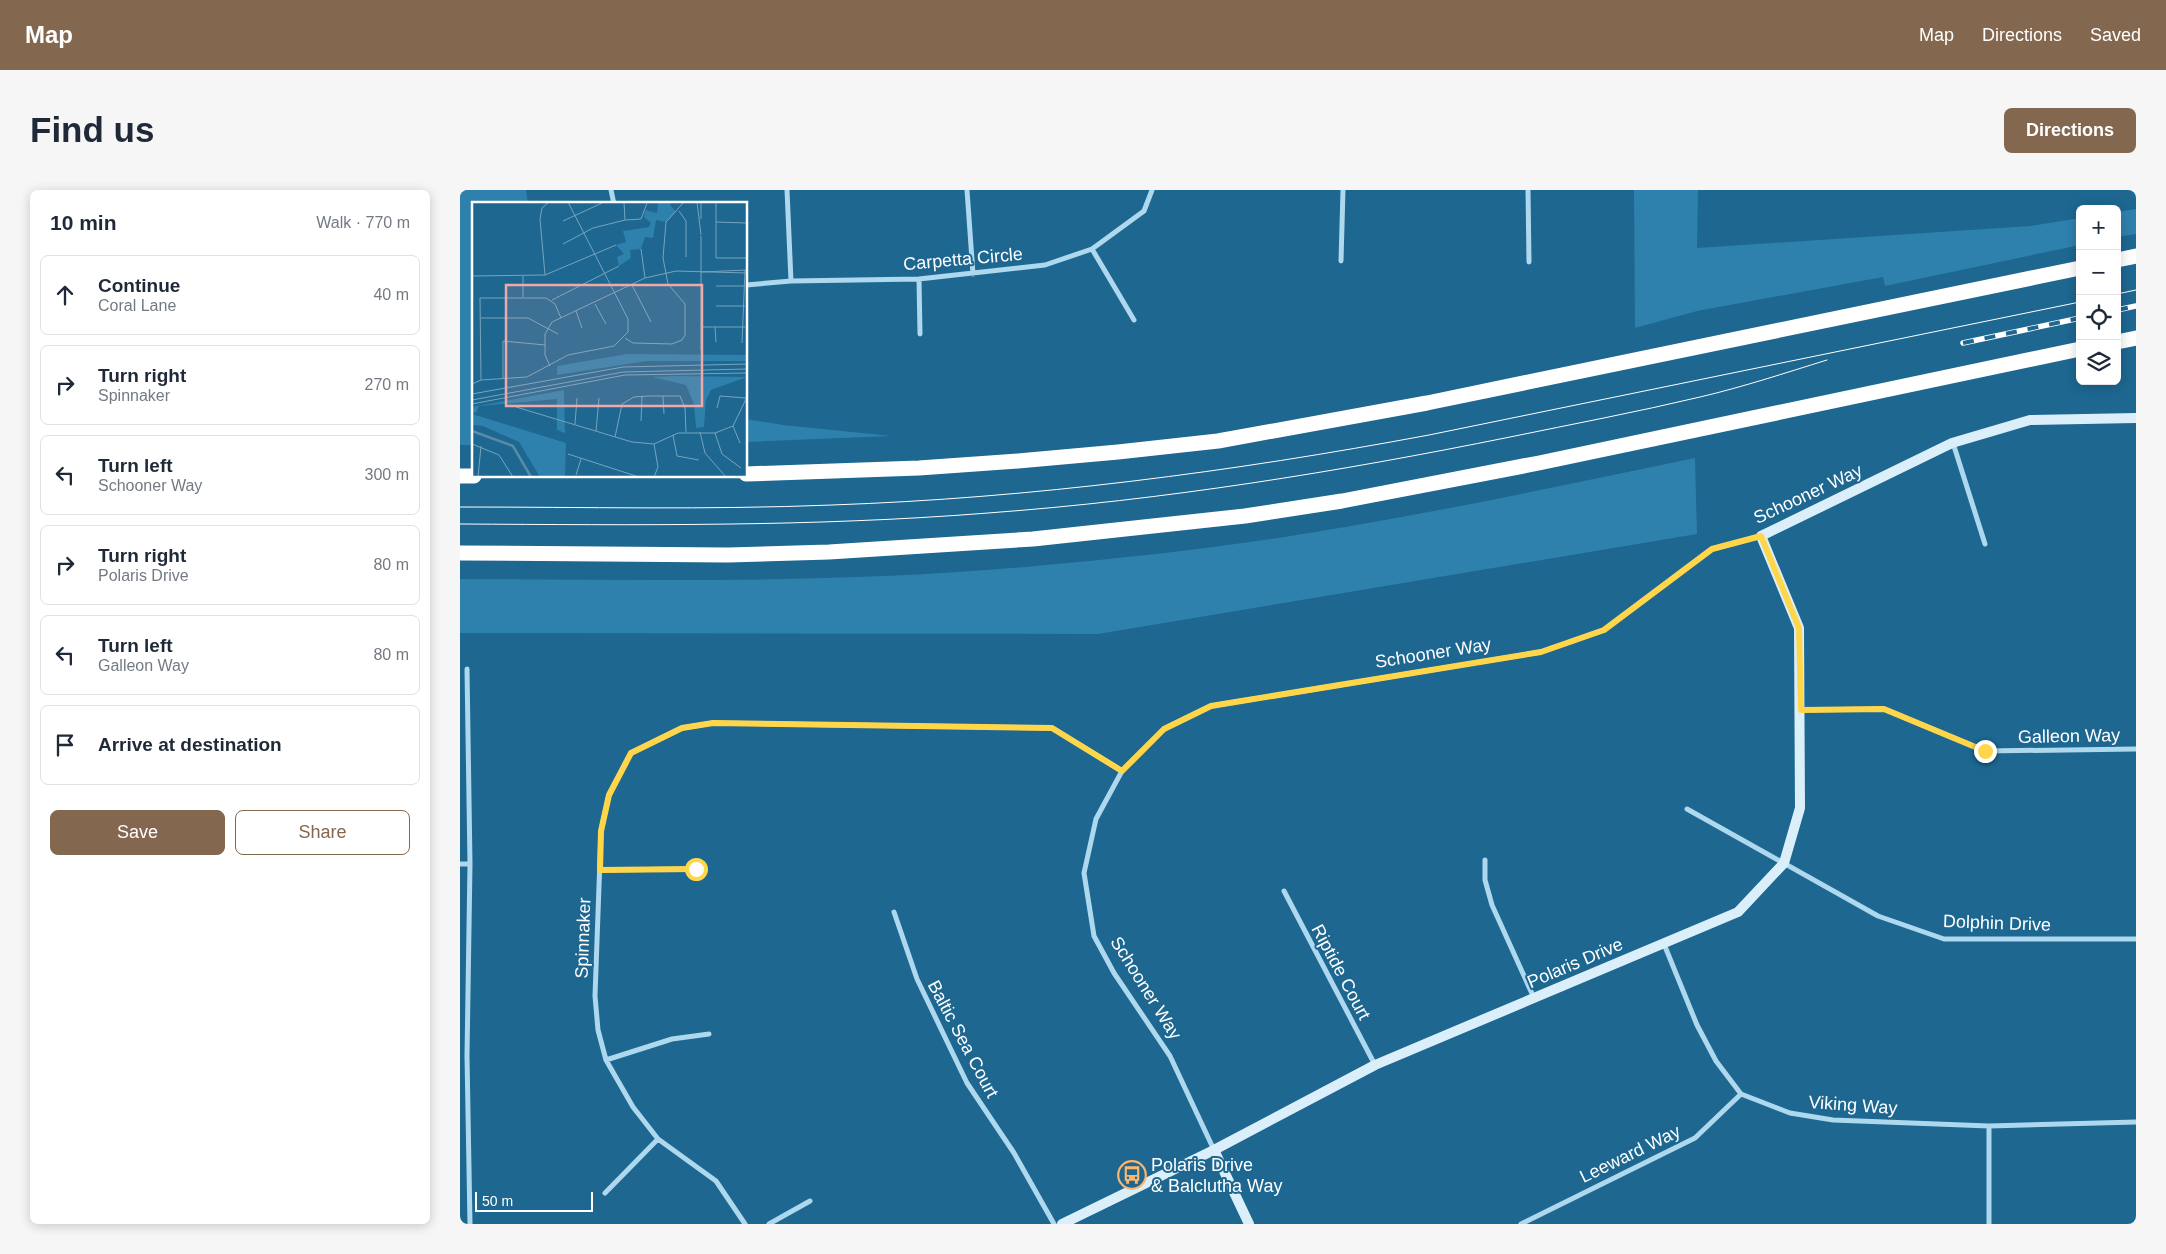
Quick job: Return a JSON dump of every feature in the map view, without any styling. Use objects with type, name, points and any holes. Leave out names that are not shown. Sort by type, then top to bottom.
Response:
[{"type":"highway","points":[[2121,259],[2136,256]]},
{"type":"highway","points":[[748,474],[919,468],[1118,452],[1218,441],[1427,403],[2076,269]]},
{"type":"highway","points":[[2121,341],[2136,338]]},
{"type":"highway","points":[[460,553],[728,555],[829,552],[1033,539],[1245,516],[1342,501],[1539,463],[2076,350]]},
{"type":"street","points":[[787,190],[791,281]]},
{"type":"street","points":[[967,190],[973,274]]},
{"type":"street","name":"Carpetta Circle","points":[[748,285],[791,281],[919,279],[1045,265],[1092,249],[1144,211],[1152,190]]},
{"type":"street","points":[[1341,262],[1343,190]]},
{"type":"street","points":[[1528,190],[1529,262]]},
{"type":"street","points":[[1092,249],[1134,320]]},
{"type":"street","points":[[919,279],[920,334]]},
{"type":"street","name":"Schooner Way","points":[[1214,1150],[1170,1056],[1114,974],[1094,936],[1084,873],[1096,819],[1122,771],[1164,729],[1211,706],[1541,652],[1604,630],[1712,549],[1761,536],[1952,443],[2030,420],[2136,418]]},
{"type":"street","points":[[1952,443],[1985,544]]},
{"type":"street","name":"Polaris Drive","points":[[1062,1224],[1214,1150],[1375,1065],[1738,912],[1784,863],[1800,808],[1801,710],[1799,628],[1761,536]]},
{"type":"street","points":[[467,668],[470,864],[467,1056],[470,1224]]},
{"type":"street","name":"Galleon Way","points":[[1801,710],[1884,709],[1985,751],[2136,749]]},
{"type":"street","name":"Spinnaker","points":[[745,1224],[716,1181],[658,1139],[633,1107],[606,1060],[598,1030],[595,996],[601,831],[609,795],[631,753],[682,728],[713,723],[1052,728],[1122,771]]},
{"type":"street","name":"Dolphin Drive","points":[[1687,809],[1878,916],[1944,939],[2136,939]]},
{"type":"street","points":[[1485,860],[1484,880],[1492,905],[1534,998]]},
{"type":"street","points":[[460,864],[470,864]]},
{"type":"street","points":[[600,870],[696,869]]},
{"type":"street","name":"Riptide Court","points":[[1284,891],[1375,1065]]},
{"type":"street","name":"Baltic Sea Court","points":[[894,912],[916,979],[967,1083],[1014,1153],[1054,1224]]},
{"type":"street","points":[[1664,944],[1697,1025],[1712,1054],[1741,1094]]},
{"type":"street","points":[[606,1060],[672,1039],[709,1034]]},
{"type":"street","name":"Viking Way","points":[[1741,1094],[1790,1113],[1833,1120],[1989,1126],[2136,1122]]},
{"type":"street","name":"Leeward Way","points":[[1521,1224],[1694,1138],[1741,1094]]},
{"type":"street","points":[[1989,1126],[1990,1224]]},
{"type":"street","points":[[605,1193],[658,1139]]},
{"type":"street","points":[[1214,1150],[1249,1224]]},
{"type":"street","points":[[768,1224],[810,1201]]},
{"type":"shaded area","points":[[460,190],[526,190],[528,202],[472,202],[472,445],[460,445]]},
{"type":"shaded area","points":[[1634,190],[1698,190],[1697,248],[2031,226],[2076,219],[2076,246],[1885,286],[1883,277],[1697,311],[1635,328]]},
{"type":"shaded area","points":[[2136,209],[2136,234],[2121,236],[2121,211]]},
{"type":"shaded area","points":[[748,419],[783,425],[891,436],[748,442]]},
{"type":"shaded area","points":[[1695,458],[1697,534],[1098,634],[460,633],[460,579],[748,580],[892,576],[1074,562],[1191,550],[1307,533],[1477,503]]},
{"type":"tram line","points":[[2121,293],[2136,290]]},
{"type":"tram line","points":[[460,507],[786,507],[907,502],[1057,490],[1206,472],[1429,435],[2076,303]]},
{"type":"tram line","points":[[460,524],[592,525],[856,521],[988,513],[1119,501],[1315,473],[1510,437],[1700,397],[1827,360]]},
{"type":"railway","points":[[2121,309],[2136,306]]},
{"type":"railway","points":[[1963,343],[2076,319]]},
{"type":"place","name":"Polaris Drive & Balclutha Way","points":[[1132,1175]]},
{"type":"route","points":[[696,869],[600,870],[601,831],[609,795],[631,753],[682,728],[713,723],[1052,728],[1122,771],[1164,729],[1211,706],[1541,652],[1604,630],[1712,549],[1761,536],[1799,628],[1801,710],[1884,709],[1985,751]]}]
